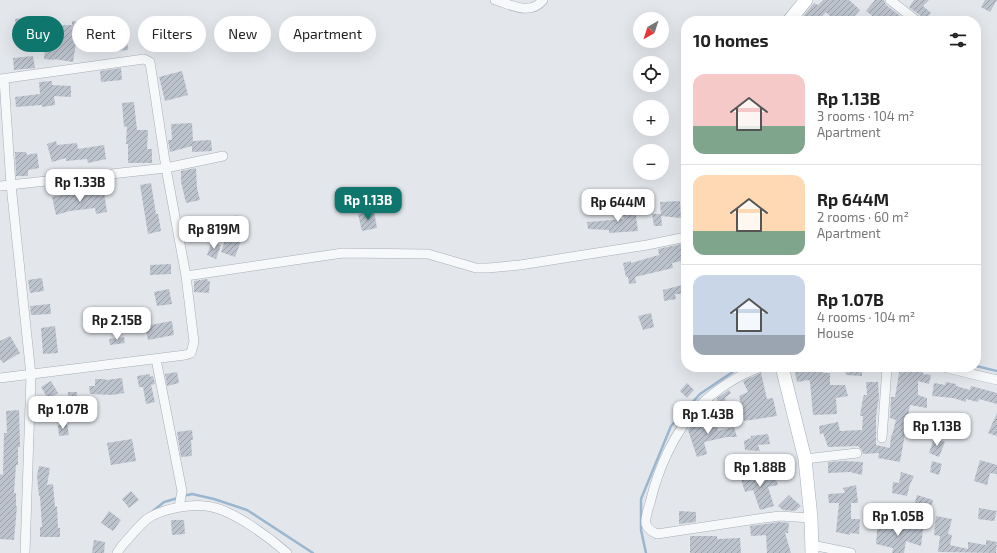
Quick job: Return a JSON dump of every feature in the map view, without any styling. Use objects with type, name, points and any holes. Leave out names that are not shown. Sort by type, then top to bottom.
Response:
[{"type":"street","points":[[495,0],[524,9],[539,6],[544,0]]},
{"type":"street","points":[[793,16],[806,0]]},
{"type":"street","points":[[890,0],[911,16]]},
{"type":"street","points":[[0,378],[31,375],[156,359],[191,353],[194,342],[186,276],[166,168],[150,62],[144,59],[2,79],[11,185],[31,375],[25,553]]},
{"type":"street","points":[[0,186],[166,168],[223,156]]},
{"type":"street","points":[[186,276],[343,253],[428,254],[476,268],[488,268],[520,265],[647,245],[681,238]]},
{"type":"street","points":[[156,359],[182,491],[179,505]]},
{"type":"street","points":[[748,372],[720,388],[699,406],[684,424],[669,450],[655,484],[646,515],[646,524],[650,530],[657,534],[780,516],[811,518]]},
{"type":"street","points":[[783,372],[805,459],[811,518],[812,549],[851,553]]},
{"type":"street","points":[[882,438],[887,372]]},
{"type":"street","points":[[964,372],[997,380]]},
{"type":"street","points":[[805,459],[856,453]]},
{"type":"street","points":[[117,553],[136,529],[149,518],[179,505],[201,506],[222,510],[236,517],[267,537],[287,553]]},
{"type":"building","points":[[823,0],[849,0],[860,10],[855,16],[830,16],[826,12],[823,16],[804,16],[814,3],[818,5]]},
{"type":"building","points":[[875,0],[884,0],[886,5],[900,16],[872,16],[866,11]]},
{"type":"building","points":[[914,0],[929,0],[923,6],[931,13],[928,16],[921,16],[909,7]]},
{"type":"building","points":[[985,0],[997,0],[990,12],[981,7]]},
{"type":"building","points":[[64,25],[72,25],[72,52],[75,52],[73,62],[44,59],[45,52],[64,52]]},
{"type":"building","points":[[33,56],[35,68],[14,70],[13,58]]},
{"type":"building","points":[[121,68],[122,80],[101,82],[100,71]]},
{"type":"building","points":[[182,71],[188,95],[165,101],[159,77]]},
{"type":"building","points":[[52,81],[52,85],[71,86],[71,97],[54,96],[55,105],[42,107],[42,105],[16,107],[15,97],[40,94],[39,82]]},
{"type":"building","points":[[134,102],[137,130],[148,130],[147,149],[152,149],[152,163],[128,163],[128,144],[126,144],[127,126],[124,127],[122,103]]},
{"type":"building","points":[[192,123],[193,141],[211,140],[212,151],[192,152],[192,146],[170,152],[168,140],[172,140],[171,124]]},
{"type":"building","points":[[56,141],[57,145],[77,143],[78,149],[104,145],[106,159],[88,163],[87,159],[66,161],[66,158],[52,162],[47,144]]},
{"type":"building","points":[[15,152],[26,152],[27,155],[37,153],[39,168],[28,170],[28,176],[16,176]]},
{"type":"building","points":[[196,168],[197,188],[200,200],[186,203],[181,182],[181,171]]},
{"type":"building","points":[[151,183],[156,214],[158,214],[161,231],[148,234],[140,185]]},
{"type":"building","points":[[82,192],[82,195],[104,192],[107,212],[96,214],[95,208],[70,211],[56,215],[52,197]]},
{"type":"building","points":[[680,201],[681,218],[661,216],[660,202]]},
{"type":"building","points":[[635,208],[638,231],[609,233],[609,230],[588,229],[587,222],[624,219],[622,210]]},
{"type":"building","points":[[374,211],[377,228],[362,231],[358,214]]},
{"type":"building","points":[[652,214],[661,214],[662,226],[654,226]]},
{"type":"building","points":[[236,215],[249,222],[240,241],[235,257],[221,252],[229,229]]},
{"type":"building","points":[[208,220],[210,236],[187,238],[186,222]]},
{"type":"building","points":[[212,242],[221,245],[216,259],[207,255]]},
{"type":"building","points":[[681,244],[681,261],[672,263],[673,268],[635,277],[636,283],[629,284],[623,263],[631,261],[631,263],[659,255],[658,249]]},
{"type":"building","points":[[171,264],[171,274],[150,275],[150,265]]},
{"type":"building","points":[[42,278],[44,291],[30,293],[28,280]]},
{"type":"building","points":[[207,279],[210,281],[209,293],[194,292],[194,281]]},
{"type":"building","points":[[681,285],[681,294],[675,294],[676,299],[664,301],[663,290]]},
{"type":"building","points":[[169,289],[172,304],[157,306],[154,292]]},
{"type":"building","points":[[50,304],[51,314],[31,315],[30,306]]},
{"type":"building","points":[[651,313],[654,327],[643,330],[638,316]]},
{"type":"building","points":[[172,321],[174,335],[148,340],[145,326]]},
{"type":"building","points":[[55,326],[58,353],[43,354],[41,328]]},
{"type":"building","points":[[10,336],[20,353],[3,363],[0,359],[0,341]]},
{"type":"building","points":[[124,337],[125,343],[110,345],[109,339]]},
{"type":"building","points":[[177,372],[179,383],[167,386],[165,374]]},
{"type":"building","points":[[795,372],[830,373],[830,385],[845,385],[848,396],[836,398],[837,414],[813,415],[810,382],[809,380],[797,382]]},
{"type":"building","points":[[846,372],[862,372],[862,376],[846,375]]},
{"type":"building","points":[[899,372],[923,372],[923,374],[931,375],[929,384],[918,381],[918,395],[927,398],[927,408],[910,405],[900,462],[878,458],[879,453],[863,454],[862,450],[858,446],[828,447],[823,433],[820,434],[819,426],[838,422],[840,431],[862,430],[863,416],[860,416],[864,395],[867,395],[866,382],[878,382],[879,396],[876,417],[876,445],[890,448],[891,435],[896,420],[890,418],[891,397],[895,397]]},
{"type":"building","points":[[761,373],[767,399],[773,398],[777,416],[744,421],[742,404],[739,396],[748,392],[743,381]]},
{"type":"building","points":[[150,374],[150,377],[153,376],[155,384],[151,385],[155,402],[146,404],[143,387],[139,387],[137,376]]},
{"type":"building","points":[[122,378],[124,393],[112,395],[90,394],[89,386],[95,386],[95,379],[105,380]]},
{"type":"building","points":[[51,381],[58,393],[48,399],[41,387]]},
{"type":"building","points":[[946,382],[956,384],[956,386],[970,390],[971,386],[997,393],[997,404],[979,399],[978,402],[966,399],[966,402],[953,398],[932,396],[934,383],[945,385]]},
{"type":"building","points":[[687,383],[694,390],[687,398],[680,391]]},
{"type":"building","points":[[729,390],[731,393],[725,398],[728,412],[719,413],[717,398]]},
{"type":"building","points":[[68,392],[77,392],[77,419],[68,419]]},
{"type":"building","points":[[19,410],[20,447],[18,447],[18,465],[16,465],[14,493],[16,493],[17,506],[14,540],[0,539],[0,474],[3,475],[4,433],[7,433],[6,411]]},
{"type":"building","points":[[997,413],[997,436],[988,433]]},
{"type":"building","points":[[715,419],[718,431],[734,427],[737,437],[727,437],[704,442],[707,454],[697,457],[688,430],[691,426]]},
{"type":"building","points":[[67,424],[69,435],[59,436],[58,425]]},
{"type":"building","points":[[192,430],[192,456],[181,457],[177,432]]},
{"type":"building","points":[[768,434],[770,444],[758,445],[760,451],[745,450],[744,441],[751,438],[751,436]]},
{"type":"building","points":[[934,438],[945,442],[939,457],[929,453]]},
{"type":"building","points":[[132,439],[136,461],[111,465],[107,443]]},
{"type":"building","points":[[980,460],[997,465],[997,474],[990,473],[987,485],[974,481]]},
{"type":"building","points":[[932,461],[942,464],[939,475],[930,472]]},
{"type":"building","points":[[828,462],[863,462],[862,475],[850,472],[828,473]]},
{"type":"building","points":[[39,466],[50,468],[47,485],[53,484],[60,537],[40,537],[40,527],[42,527],[37,476]]},
{"type":"building","points":[[755,471],[759,478],[774,474],[778,485],[768,487],[774,506],[760,510],[753,490],[745,492],[740,476]]},
{"type":"building","points":[[901,472],[914,476],[907,496],[892,493],[893,482],[899,483]]},
{"type":"building","points":[[856,485],[858,503],[851,503],[851,519],[860,519],[859,534],[850,533],[850,535],[836,532],[839,503],[829,503],[828,494],[845,493],[843,488]]},
{"type":"building","points":[[131,491],[139,500],[129,508],[122,499]]},
{"type":"building","points":[[789,495],[801,506],[795,511],[783,510],[778,506]]},
{"type":"building","points":[[917,495],[933,500],[930,512],[914,506]]},
{"type":"building","points":[[979,508],[997,511],[994,521],[978,519]]},
{"type":"building","points":[[109,511],[121,520],[113,531],[101,523]]},
{"type":"building","points":[[679,511],[696,512],[696,522],[679,524]]},
{"type":"building","points":[[936,516],[952,519],[948,534],[952,535],[950,545],[968,549],[968,542],[986,545],[986,540],[997,542],[996,553],[938,552],[940,536],[934,535]]},
{"type":"building","points":[[171,520],[184,520],[185,534],[172,535]]},
{"type":"building","points":[[878,520],[885,521],[884,527],[923,529],[921,546],[906,541],[904,553],[892,553],[893,548],[876,544]]},
{"type":"building","points":[[780,522],[789,523],[788,533],[785,533],[791,553],[767,553],[766,535],[751,536],[750,526]]},
{"type":"building","points":[[690,536],[717,536],[717,539],[740,538],[741,553],[690,553]]},
{"type":"building","points":[[94,540],[105,542],[104,553],[92,553]]},
{"type":"waterway","points":[[981,367],[997,371]]},
{"type":"waterway","points":[[646,553],[641,530],[641,499],[671,426],[700,394],[733,372]]},
{"type":"waterway","points":[[183,496],[192,494],[214,499],[247,510],[313,553]]},
{"type":"waterway","points":[[153,511],[164,502],[178,498]]}]
